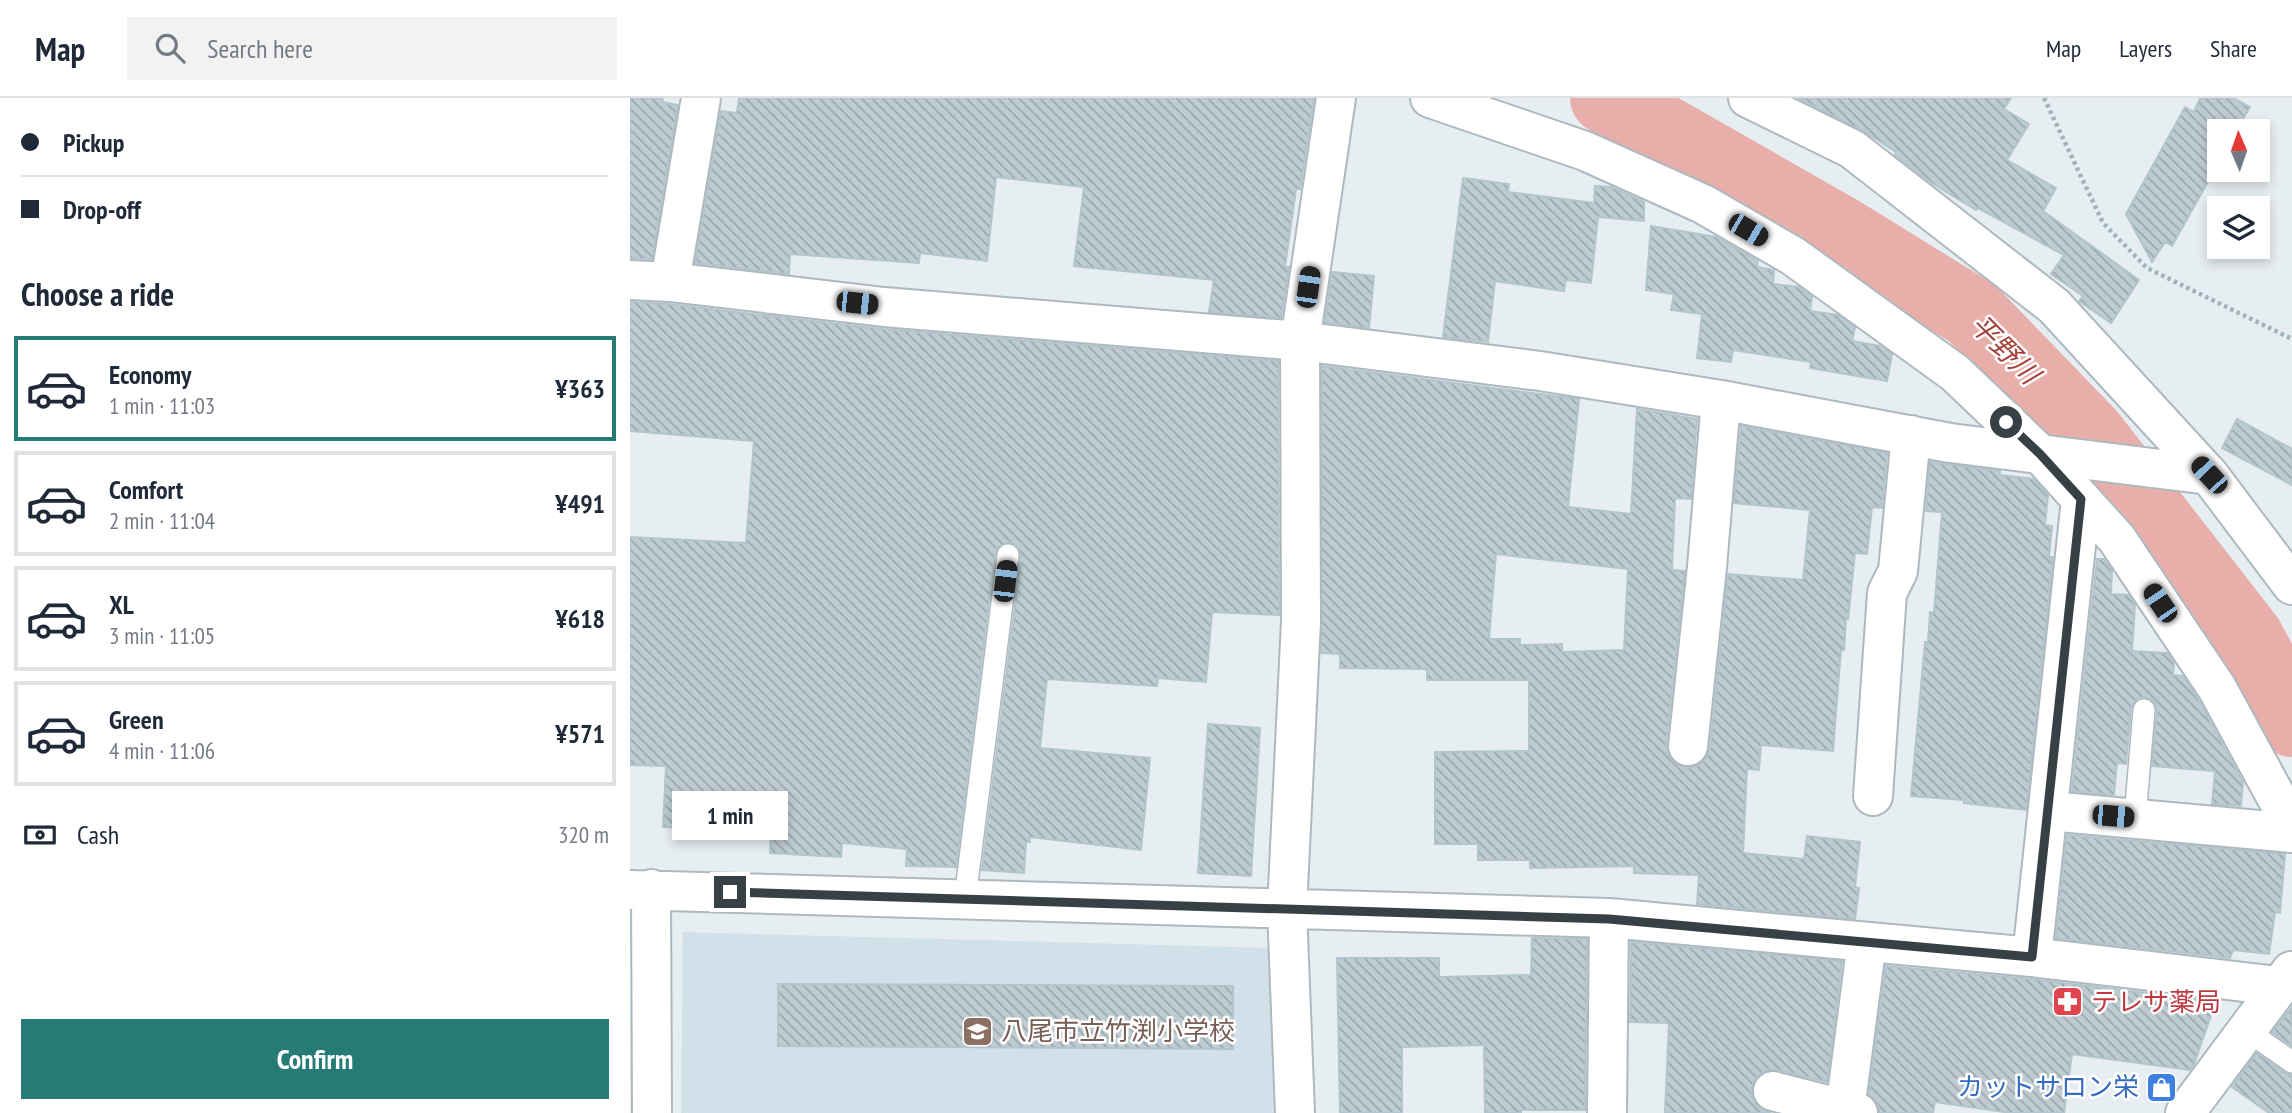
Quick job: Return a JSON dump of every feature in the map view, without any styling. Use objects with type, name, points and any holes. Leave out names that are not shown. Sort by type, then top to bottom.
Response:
[{"type":"street","points":[[670,282],[701,98]]},
{"type":"street","points":[[1295,1113],[1287,909],[1301,621],[1300,341],[1336,98]]},
{"type":"street","points":[[1430,98],[1585,151],[1703,204],[1771,243],[1873,312],[1955,373],[2050,455],[2081,499],[2117,539],[2217,688],[2292,826]]},
{"type":"street","points":[[1748,98],[1852,149],[2054,306],[2209,475],[2292,585]]},
{"type":"street","points":[[630,281],[670,282],[884,306],[1300,341],[1540,371],[1721,400],[1950,443],[2209,475]]},
{"type":"street","points":[[1688,747],[1721,400]]},
{"type":"street","points":[[1873,796],[1887,593],[1898,571],[1911,435]]},
{"type":"street","points":[[2032,957],[2081,499]]},
{"type":"street","points":[[2049,811],[2292,833]]},
{"type":"street","points":[[652,1113],[641,889],[1609,919],[2285,978]]},
{"type":"street","points":[[1608,1113],[1609,919]]},
{"type":"street","points":[[1773,1091],[1851,1111],[1867,942]]},
{"type":"street","points":[[2185,1113],[2285,978]]},
{"type":"lane","points":[[965,899],[1008,555]]},
{"type":"lane","points":[[2135,818],[2144,710]]},
{"type":"lane","points":[[2246,1030],[2292,1062]]},
{"type":"path","points":[[2044,98],[2104,223],[2147,268],[2292,339]]},
{"type":"shaded area","name":"八尾市立竹渕小学校","points":[[683,932],[1274,948],[1274,1113],[681,1113]]},
{"type":"building","points":[[630,98],[663,98],[662,102],[678,105],[652,259],[630,258]]},
{"type":"building","points":[[739,98],[1314,98],[1300,189],[1296,189],[1281,318],[1209,312],[1214,280],[1074,266],[1084,187],[996,177],[987,261],[920,253],[919,263],[790,254],[789,274],[695,263],[721,111],[737,113]]},
{"type":"building","points":[[1798,98],[2011,98],[2004,109],[2029,124],[2007,160],[2056,188],[2043,211],[2139,280],[2111,323],[2079,301],[2083,296],[2051,274],[2064,255],[1978,208],[1976,210],[1933,184],[1895,155],[1896,152],[1865,132]]},
{"type":"building","points":[[2200,98],[2233,98],[2250,107],[2243,119],[2207,119],[2208,182],[2172,246],[2165,242],[2152,262],[2126,214],[2185,107],[2194,112]]},
{"type":"building","points":[[1463,178],[1509,184],[1508,192],[1594,203],[1595,186],[1611,187],[1644,202],[1644,221],[1598,217],[1591,283],[1566,280],[1564,291],[1495,281],[1488,342],[1443,337]]},
{"type":"building","points":[[1651,226],[1716,237],[1758,261],[1757,267],[1774,270],[1773,284],[1799,287],[1812,297],[1810,311],[1838,315],[1855,327],[1852,341],[1880,346],[1892,354],[1887,381],[1810,368],[1811,362],[1733,350],[1731,362],[1697,358],[1702,314],[1671,310],[1674,294],[1646,290]]},
{"type":"building","points":[[1332,272],[1374,276],[1369,328],[1325,322]]},
{"type":"building","points":[[630,302],[882,329],[1278,361],[1279,615],[1212,612],[1206,682],[1158,678],[1157,686],[1047,679],[1040,748],[1150,758],[1141,850],[1030,837],[1030,842],[1026,842],[1024,873],[982,870],[1021,557],[1016,545],[1009,542],[998,547],[995,553],[956,867],[906,866],[907,849],[842,843],[841,857],[770,853],[771,832],[663,827],[666,766],[630,765],[630,537],[746,543],[754,441],[630,431]]},
{"type":"building","points":[[1322,366],[1579,399],[1568,507],[1631,514],[1637,409],[1697,419],[1691,499],[1675,498],[1672,570],[1685,571],[1666,744],[1668,755],[1675,763],[1685,768],[1697,766],[1706,758],[1710,748],[1728,574],[1803,580],[1810,510],[1734,503],[1741,426],[1887,453],[1882,508],[1872,507],[1867,554],[1855,553],[1844,650],[1841,650],[1833,751],[1761,745],[1759,770],[1747,769],[1743,853],[1804,859],[1807,836],[1860,842],[1855,919],[1697,904],[1699,875],[1634,873],[1634,866],[1530,868],[1530,860],[1478,860],[1478,844],[1435,844],[1435,752],[1529,751],[1529,680],[1427,680],[1427,669],[1340,668],[1340,654],[1321,653]],"holes":[[[1496,554],[1628,569],[1624,650],[1562,652],[1562,644],[1520,645],[1520,639],[1489,639]]]},
{"type":"building","points":[[2237,419],[2292,449],[2292,485],[2222,448]]},
{"type":"building","points":[[1930,462],[2000,471],[2000,475],[2033,479],[2048,495],[2045,525],[2052,526],[2049,557],[2053,557],[2026,810],[1964,803],[1964,800],[1911,796],[1925,642],[1928,642],[1930,612],[1934,613],[1942,512],[1926,511]]},
{"type":"building","points":[[2097,559],[2104,559],[2112,570],[2111,594],[2129,595],[2135,605],[2132,651],[2167,653],[2174,663],[2173,675],[2183,676],[2198,699],[2243,782],[2241,806],[2212,804],[2215,771],[2152,766],[2157,710],[2156,704],[2146,697],[2138,698],[2131,708],[2126,764],[2117,763],[2114,795],[2072,791]]},
{"type":"building","points":[[1208,724],[1260,728],[1251,876],[1198,873]]},
{"type":"building","points":[[2067,835],[2285,854],[2280,913],[2275,912],[2269,954],[2233,950],[2230,958],[2056,938]]},
{"type":"building","points":[[1532,938],[1587,939],[1585,1110],[1485,1113],[1484,1045],[1402,1047],[1402,1113],[1340,1113],[1337,958],[1439,958],[1439,977],[1531,975]]},
{"type":"building","points":[[1631,942],[1842,961],[1827,1082],[1768,1070],[1757,1076],[1752,1086],[1752,1096],[1758,1107],[1771,1113],[1665,1113],[1669,1023],[1630,1022]]},
{"type":"building","points":[[1886,966],[2030,979],[2216,1001],[2190,1070],[2072,1054],[2064,1113],[2011,1113],[1935,1102],[1933,1113],[1879,1113],[1879,1107],[1869,1095]]},
{"type":"building","points":[[778,984],[1233,986],[1233,1049],[778,1046]]},
{"type":"building","points":[[2292,1007],[2292,1046],[2272,1032]]},
{"type":"building","points":[[2257,1053],[2292,1075],[2292,1113],[2269,1113],[2232,1087]]},
{"type":"waterway","name":"平野川","points":[[1606,98],[1839,231],[1972,313],[2090,435],[2248,638],[2292,721]]},
{"type":"place","name":"テレサ薬局","points":[[2068,1002]]},
{"type":"place","name":"八尾市立竹渕小学校","points":[[978,1031]]},
{"type":"place","name":"カットサロン栄","points":[[2162,1087]]},
{"type":"route","points":[[730,892],[1609,919],[2032,957],[2081,499],[2006,422]]}]
